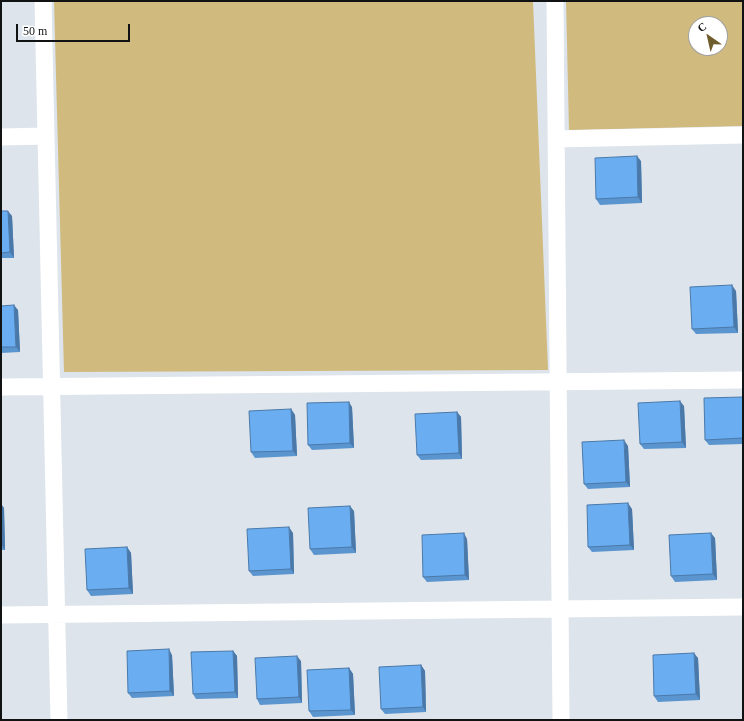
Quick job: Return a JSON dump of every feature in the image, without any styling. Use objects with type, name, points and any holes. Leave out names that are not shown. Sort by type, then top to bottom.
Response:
[{"type":"street","points":[[43,1],[58,720]]},
{"type":"street","points":[[555,1],[562,720]]},
{"type":"street","points":[[556,139],[743,135]]},
{"type":"street","points":[[1,137],[46,136]]},
{"type":"street","points":[[1,387],[743,380]]},
{"type":"street","points":[[1,615],[743,607]]},
{"type":"shaded area","points":[[54,1],[533,1],[548,370],[64,372]]},
{"type":"shaded area","points":[[566,1],[743,1],[743,126],[569,130]]},
{"type":"building","points":[[637,156],[638,197],[596,199],[595,158]]},
{"type":"building","points":[[1,211],[8,211],[10,252],[1,253]]},
{"type":"building","points":[[732,285],[734,327],[692,329],[690,287]]},
{"type":"building","points":[[14,305],[16,347],[1,347],[1,306]]},
{"type":"building","points":[[743,397],[743,438],[705,440],[704,398]]},
{"type":"building","points":[[680,401],[682,442],[640,444],[638,403]]},
{"type":"building","points":[[349,402],[350,443],[308,445],[307,403]]},
{"type":"building","points":[[291,409],[293,451],[251,452],[249,411]]},
{"type":"building","points":[[457,412],[459,453],[417,455],[415,414]]},
{"type":"building","points":[[624,440],[626,482],[584,484],[582,442]]},
{"type":"building","points":[[628,503],[630,545],[588,547],[587,505]]},
{"type":"building","points":[[350,506],[352,547],[310,549],[308,508]]},
{"type":"building","points":[[289,527],[291,569],[249,571],[247,529]]},
{"type":"building","points":[[464,533],[465,575],[423,577],[422,535]]},
{"type":"building","points":[[711,533],[713,574],[671,576],[669,535]]},
{"type":"building","points":[[127,547],[129,588],[87,590],[85,549]]},
{"type":"building","points":[[169,649],[170,691],[128,693],[127,651]]},
{"type":"building","points":[[233,651],[235,692],[193,694],[191,652]]},
{"type":"building","points":[[694,653],[696,694],[654,696],[653,655]]},
{"type":"building","points":[[297,656],[299,697],[257,699],[255,658]]},
{"type":"building","points":[[421,665],[423,707],[381,709],[379,667]]},
{"type":"building","points":[[349,668],[351,710],[309,711],[307,670]]}]
